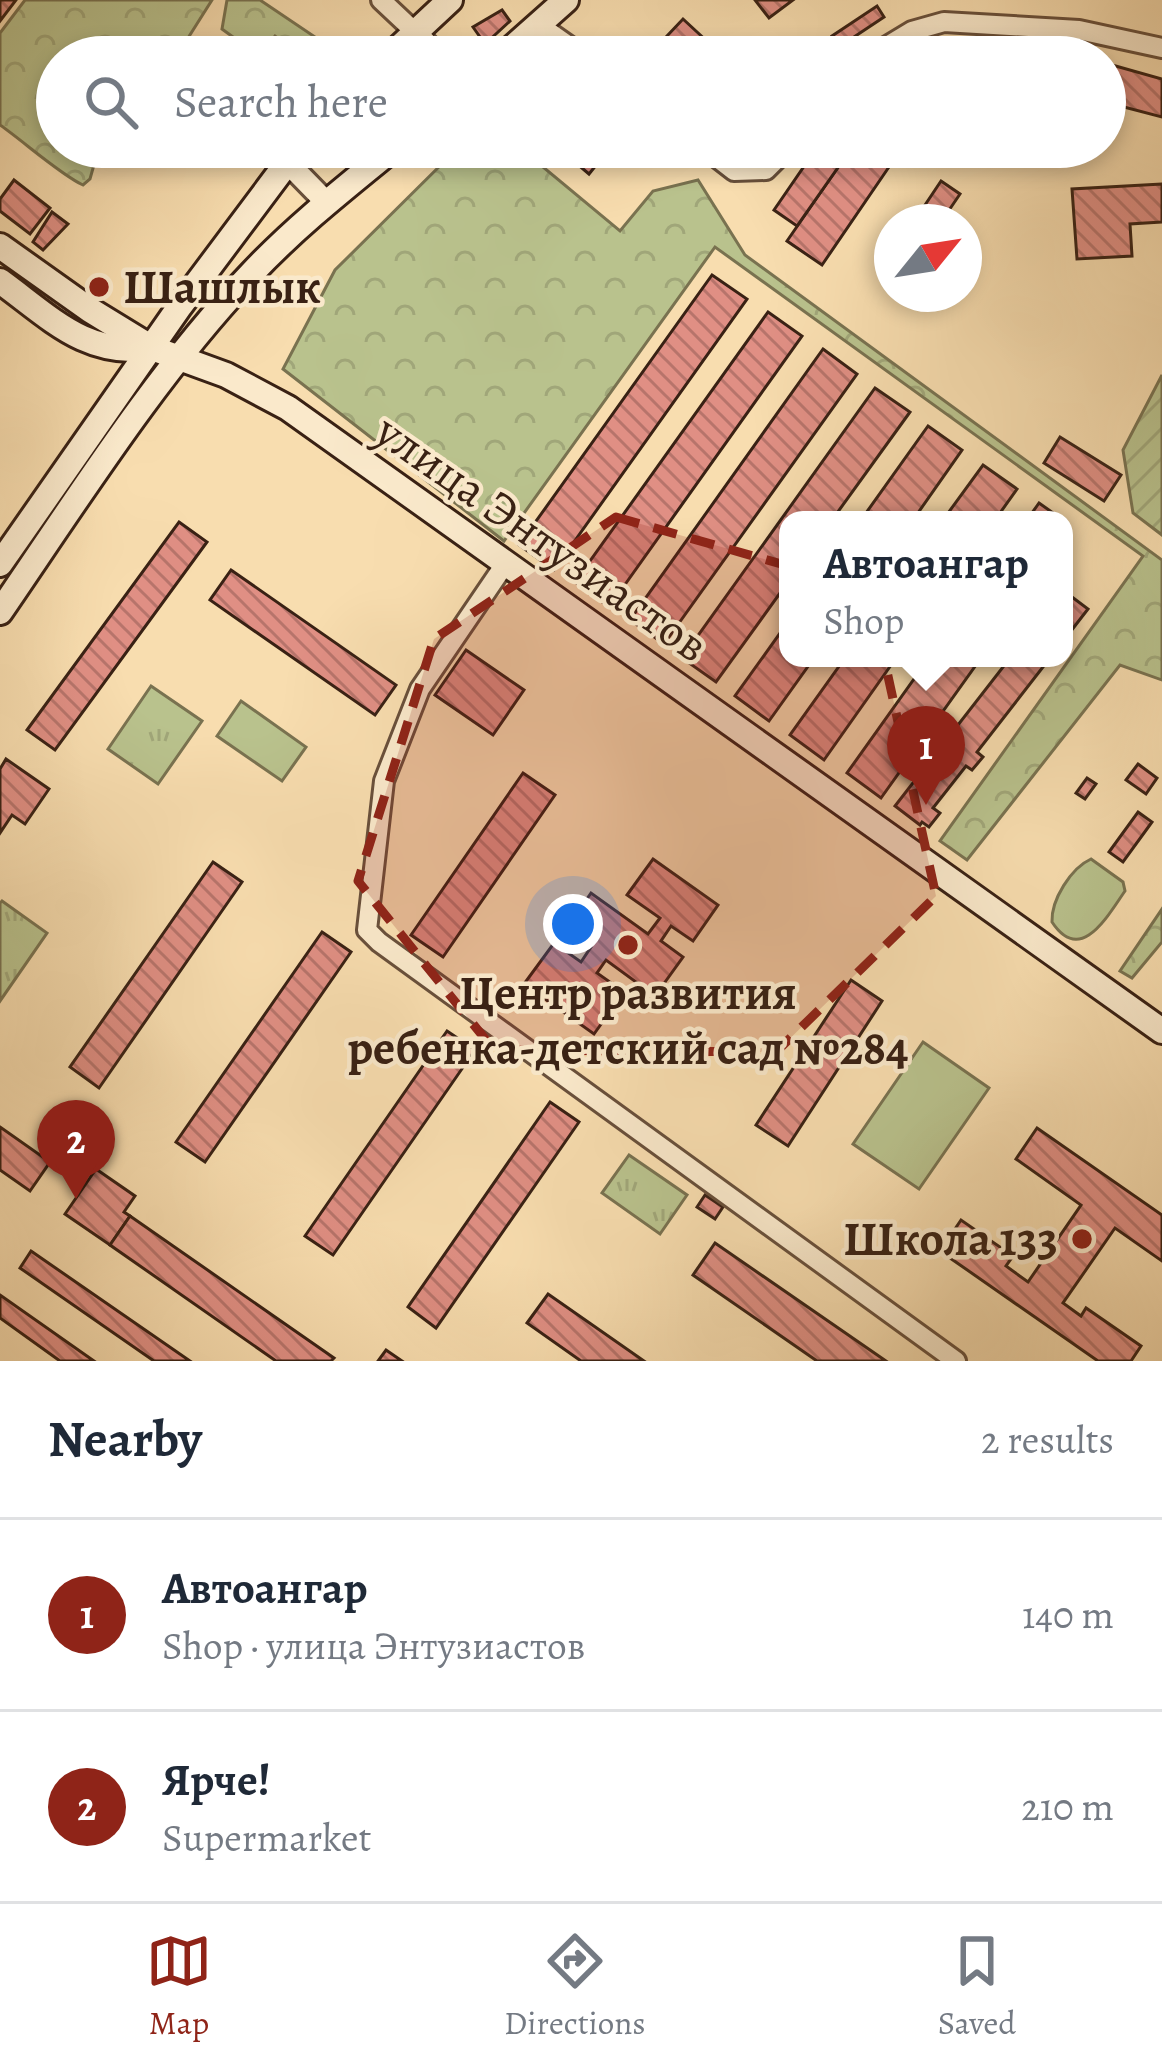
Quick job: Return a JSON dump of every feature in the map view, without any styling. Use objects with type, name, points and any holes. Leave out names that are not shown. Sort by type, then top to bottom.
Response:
[{"type":"main road","points":[[411,36],[450,0]]},
{"type":"main road","points":[[525,36],[566,0]]},
{"type":"main road","points":[[0,564],[283,168]]},
{"type":"main road","points":[[0,612],[179,359],[252,272],[370,168]]},
{"type":"main road","name":"улица Энтузиастов","points":[[0,246],[152,348],[226,375],[288,409],[1162,1031]]},
{"type":"main road","name":"улица Энтузиастов","points":[[0,281],[78,337],[119,352],[152,348]]},
{"type":"street","points":[[381,0],[419,36]]},
{"type":"street","points":[[904,36],[944,22],[1079,30],[1107,36]]},
{"type":"street","points":[[538,24],[555,36]]},
{"type":"street","points":[[1126,40],[1162,48]]},
{"type":"street","points":[[303,168],[327,203]]},
{"type":"street","points":[[730,168],[768,168]]},
{"type":"street","points":[[505,564],[420,689],[384,782],[368,930],[956,1361]]},
{"type":"highlighted area","points":[[616,517],[869,589],[936,896],[776,1052],[494,1050],[358,881],[434,639]]},
{"type":"green space","points":[[25,0],[212,0],[189,36],[36,36],[36,153],[0,125],[0,33]]},
{"type":"green space","points":[[227,0],[260,0],[314,36],[232,36],[222,29]]},
{"type":"green space","points":[[56,168],[93,168],[83,185]]},
{"type":"green space","points":[[438,168],[544,168],[620,231],[653,191],[698,180],[745,255],[1162,560],[1162,680],[1120,665],[967,860],[940,841],[1064,667],[1073,667],[1073,654],[1143,556],[715,247],[504,541],[283,369],[335,270]]},
{"type":"green space","points":[[1162,375],[1162,535],[1133,513],[1123,450]]},
{"type":"green space","points":[[151,686],[202,721],[158,784],[108,749]]},
{"type":"green space","points":[[241,701],[306,747],[282,781],[217,736]]},
{"type":"green space","points":[[1091,859],[1123,882],[1125,891],[1093,932],[1073,939],[1052,922],[1053,913],[1070,877]]},
{"type":"green space","points":[[0,903],[47,933],[0,1001]]},
{"type":"green space","points":[[1162,909],[1162,942],[1132,978],[1120,971]]},
{"type":"green space","points":[[923,1042],[989,1088],[919,1189],[853,1144]]},
{"type":"green space","points":[[629,1155],[687,1195],[660,1234],[602,1193]]},
{"type":"building","points":[[0,0],[16,0],[0,21]]},
{"type":"building","points":[[755,0],[793,0],[769,18]]},
{"type":"building","points":[[877,6],[884,17],[856,36],[832,36]]},
{"type":"building","points":[[502,10],[510,21],[494,36],[479,36],[473,27]]},
{"type":"building","points":[[683,19],[701,36],[667,36]]},
{"type":"building","points":[[1126,69],[1162,79],[1162,117],[1126,108]]},
{"type":"building","points":[[803,168],[838,168],[797,226],[774,210]]},
{"type":"building","points":[[837,168],[888,168],[822,265],[787,241]]},
{"type":"building","points":[[14,180],[50,208],[30,234],[0,211],[0,199]]},
{"type":"building","points":[[941,181],[960,194],[953,204],[926,204]]},
{"type":"building","points":[[1162,184],[1162,222],[1130,224],[1132,256],[1077,259],[1072,189]]},
{"type":"building","points":[[52,212],[68,224],[43,250],[33,242]]},
{"type":"building","points":[[712,275],[747,299],[554,570],[519,545]]},
{"type":"building","points":[[92,282],[106,291],[100,300],[86,291]]},
{"type":"building","points":[[768,312],[802,336],[609,607],[575,582]]},
{"type":"building","points":[[823,349],[857,374],[664,644],[630,620]]},
{"type":"building","points":[[875,388],[910,412],[838,511],[787,511]]},
{"type":"building","points":[[928,426],[962,450],[919,511],[867,511]]},
{"type":"building","points":[[1060,437],[1121,475],[1104,501],[1044,463]]},
{"type":"building","points":[[983,465],[1017,489],[1001,511],[950,511]]},
{"type":"building","points":[[179,522],[207,542],[55,750],[27,730]]},
{"type":"building","points":[[779,522],[779,594],[716,682],[682,658]]},
{"type":"building","points":[[231,570],[396,685],[375,715],[210,600]]},
{"type":"building","points":[[1073,598],[1088,609],[1073,628]]},
{"type":"building","points":[[779,635],[779,667],[808,667],[769,721],[735,696]]},
{"type":"building","points":[[466,650],[524,690],[493,735],[435,695]]},
{"type":"building","points":[[839,667],[890,667],[824,760],[790,735]]},
{"type":"building","points":[[923,667],[975,667],[881,798],[847,773]]},
{"type":"building","points":[[1003,667],[1043,667],[977,752],[983,757],[972,770],[966,766],[933,808],[940,813],[929,827],[895,806]]},
{"type":"building","points":[[6,759],[49,789],[25,824],[12,815],[0,833],[0,769]]},
{"type":"building","points":[[1138,764],[1157,778],[1146,794],[1126,780]]},
{"type":"building","points":[[523,773],[555,795],[443,957],[411,935]]},
{"type":"building","points":[[1087,778],[1096,784],[1085,799],[1076,793]]},
{"type":"building","points":[[1138,812],[1152,822],[1123,862],[1109,852]]},
{"type":"building","name":"Центр развития ребенка-детский сад №284","points":[[653,859],[718,905],[693,941],[671,926],[661,941],[683,957],[655,996],[606,960],[597,973],[624,992],[594,1034],[524,984],[554,943],[581,962],[591,947],[566,929],[591,893],[648,934],[660,918],[627,895]]},
{"type":"building","points":[[213,862],[242,882],[99,1088],[70,1067]]},
{"type":"building","points":[[322,932],[351,952],[205,1162],[176,1142]]},
{"type":"building","points":[[851,980],[882,1001],[788,1146],[756,1125]]},
{"type":"building","points":[[447,1031],[475,1050],[333,1255],[305,1236]]},
{"type":"building","points":[[550,1102],[579,1122],[436,1328],[408,1307]]},
{"type":"building","points":[[0,1127],[50,1162],[30,1191],[0,1170]]},
{"type":"building","name":"Школа 133","points":[[1037,1128],[1162,1215],[1162,1261],[1115,1228],[1063,1303],[1081,1316],[1086,1308],[1141,1346],[1131,1361],[1098,1361],[940,1251],[961,1220],[1013,1256],[1006,1266],[1028,1282],[1081,1205],[1016,1159]]},
{"type":"building","points":[[96,1169],[135,1196],[124,1212],[130,1216],[110,1245],[65,1214]]},
{"type":"building","points":[[705,1195],[723,1207],[715,1219],[697,1207]]},
{"type":"building","points":[[130,1216],[334,1358],[276,1361],[110,1245]]},
{"type":"building","points":[[715,1243],[886,1361],[817,1361],[693,1275]]},
{"type":"building","points":[[31,1251],[190,1361],[154,1361],[20,1268]]},
{"type":"building","points":[[548,1294],[644,1361],[581,1361],[527,1323]]},
{"type":"building","points":[[0,1295],[94,1361],[60,1361],[0,1318]]},
{"type":"building","points":[[386,1350],[402,1361],[378,1361]]},
{"type":"place","name":"Шашлык","points":[[99,287]]},
{"type":"place","name":"Автоангар","points":[[926,805]]},
{"type":"place","name":"Центр развития ребенка-детский сад №284","points":[[628,945]]},
{"type":"place","name":"Ярче!","points":[[76,1199]]},
{"type":"place","name":"Школа 133","points":[[1082,1239]]}]
